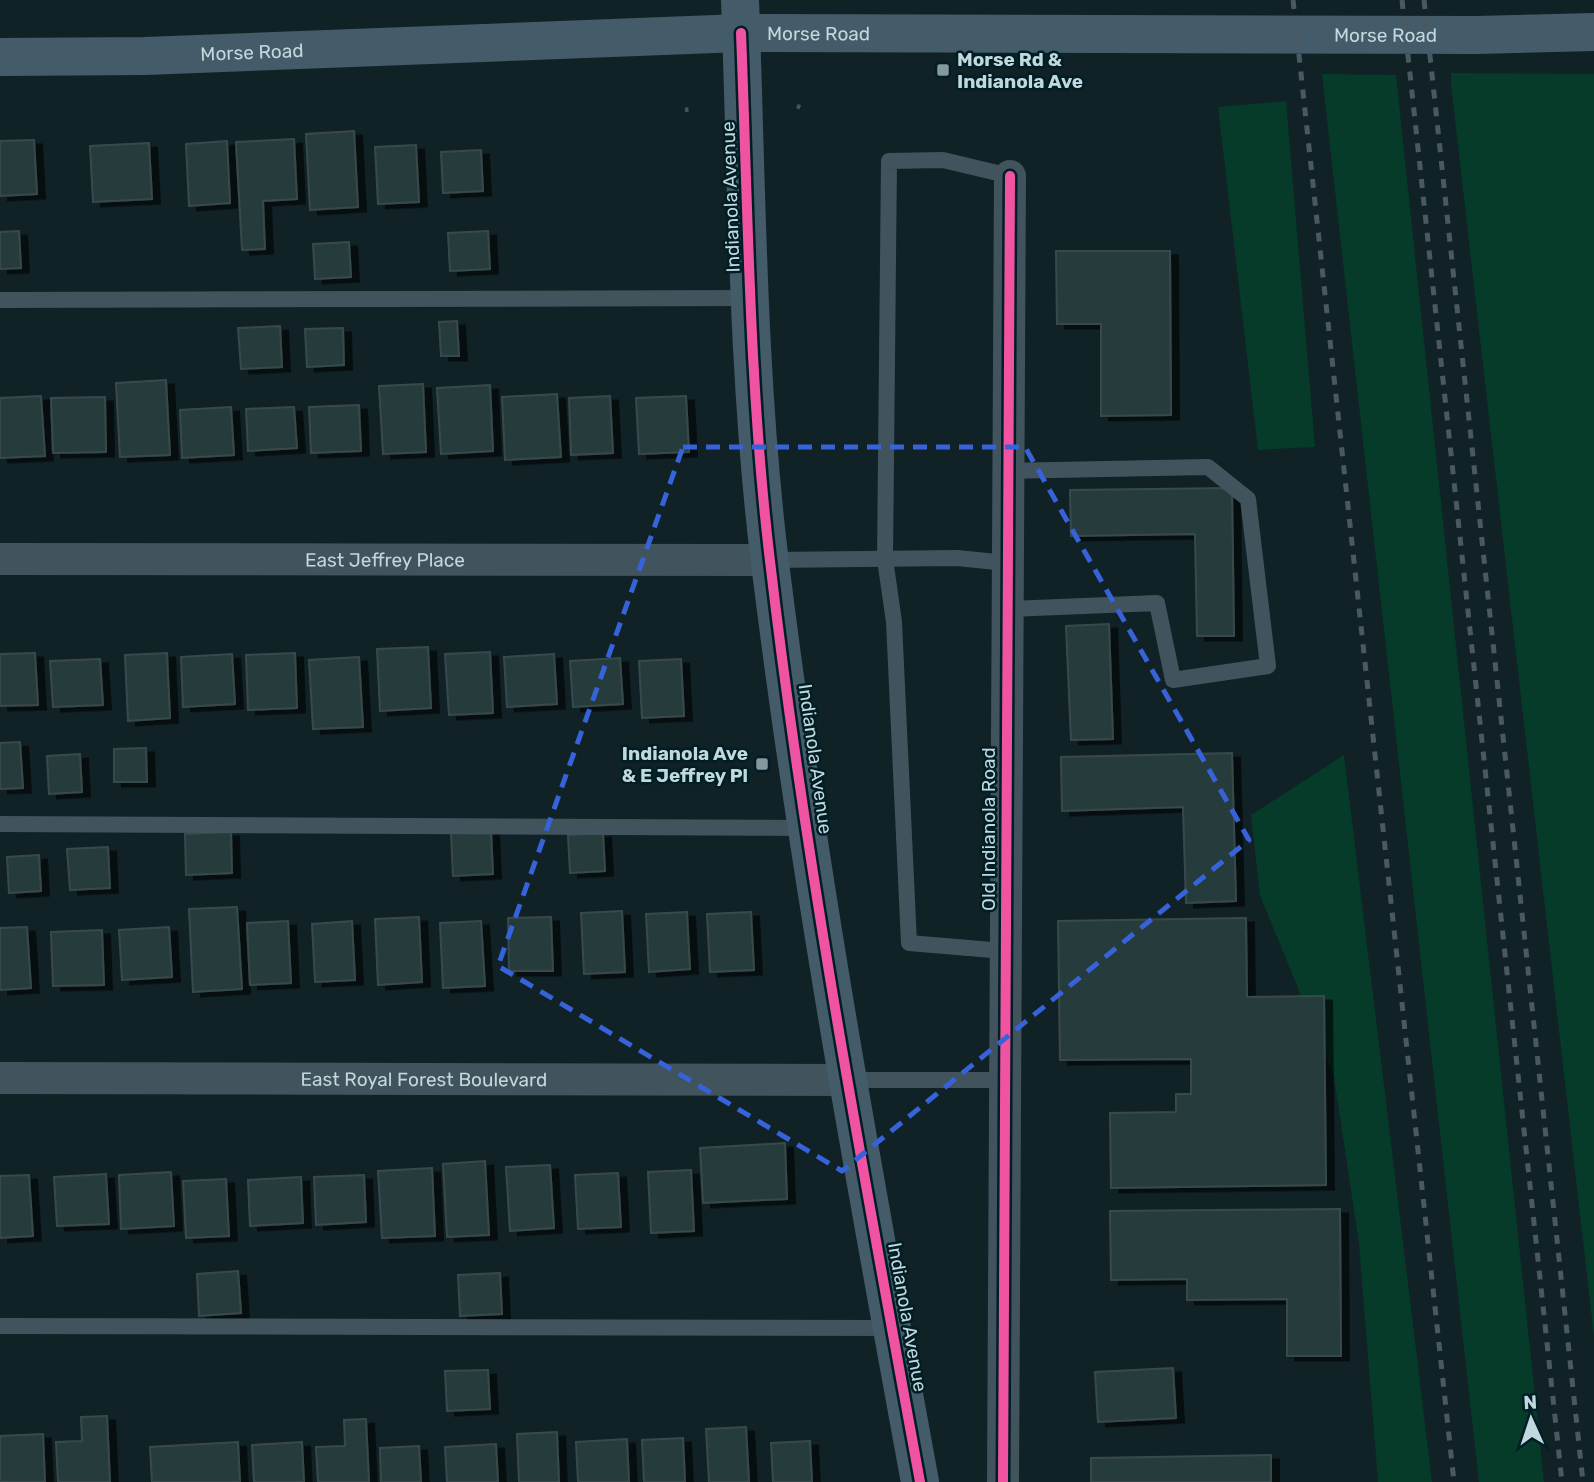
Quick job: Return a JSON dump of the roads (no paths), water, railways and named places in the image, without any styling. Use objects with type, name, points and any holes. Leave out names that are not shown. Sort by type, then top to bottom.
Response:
[{"type":"main road","name":"Morse Road","points":[[0,57],[145,56],[741,16],[1477,35],[1594,32]]},
{"type":"main road","name":"Indianola Avenue","points":[[741,16],[752,298],[769,559],[847,1080],[920,1482]]},
{"type":"street","name":"Old Indianola Road","points":[[1003,1482],[1010,176]]},
{"type":"street","name":"East Jeffrey Place","points":[[0,559],[769,559]]},
{"type":"street","name":"East Royal Forest Boulevard","points":[[0,1078],[847,1080]]},
{"type":"lane","points":[[1004,951],[909,943],[894,622],[885,559],[889,161],[943,160],[1010,176]]},
{"type":"lane","points":[[0,300],[752,298]]},
{"type":"lane","points":[[1007,609],[1157,603],[1172,680],[1268,666],[1248,499],[1208,467],[1008,471]]},
{"type":"lane","points":[[769,559],[957,558],[1007,563]]},
{"type":"lane","points":[[0,824],[808,828]]},
{"type":"lane","points":[[847,1080],[1004,1080]]},
{"type":"lane","points":[[0,1326],[892,1328]]},
{"type":"railway","points":[[1293,0],[1454,1482]]},
{"type":"railway","points":[[1402,0],[1562,1482]]},
{"type":"railway","points":[[1424,0],[1583,1482]]},
{"type":"place","name":"Morse Rd & Indianola Ave","points":[[943,70]]},
{"type":"place","name":"Indianola Ave & E Jeffrey Pl","points":[[762,764]]}]
